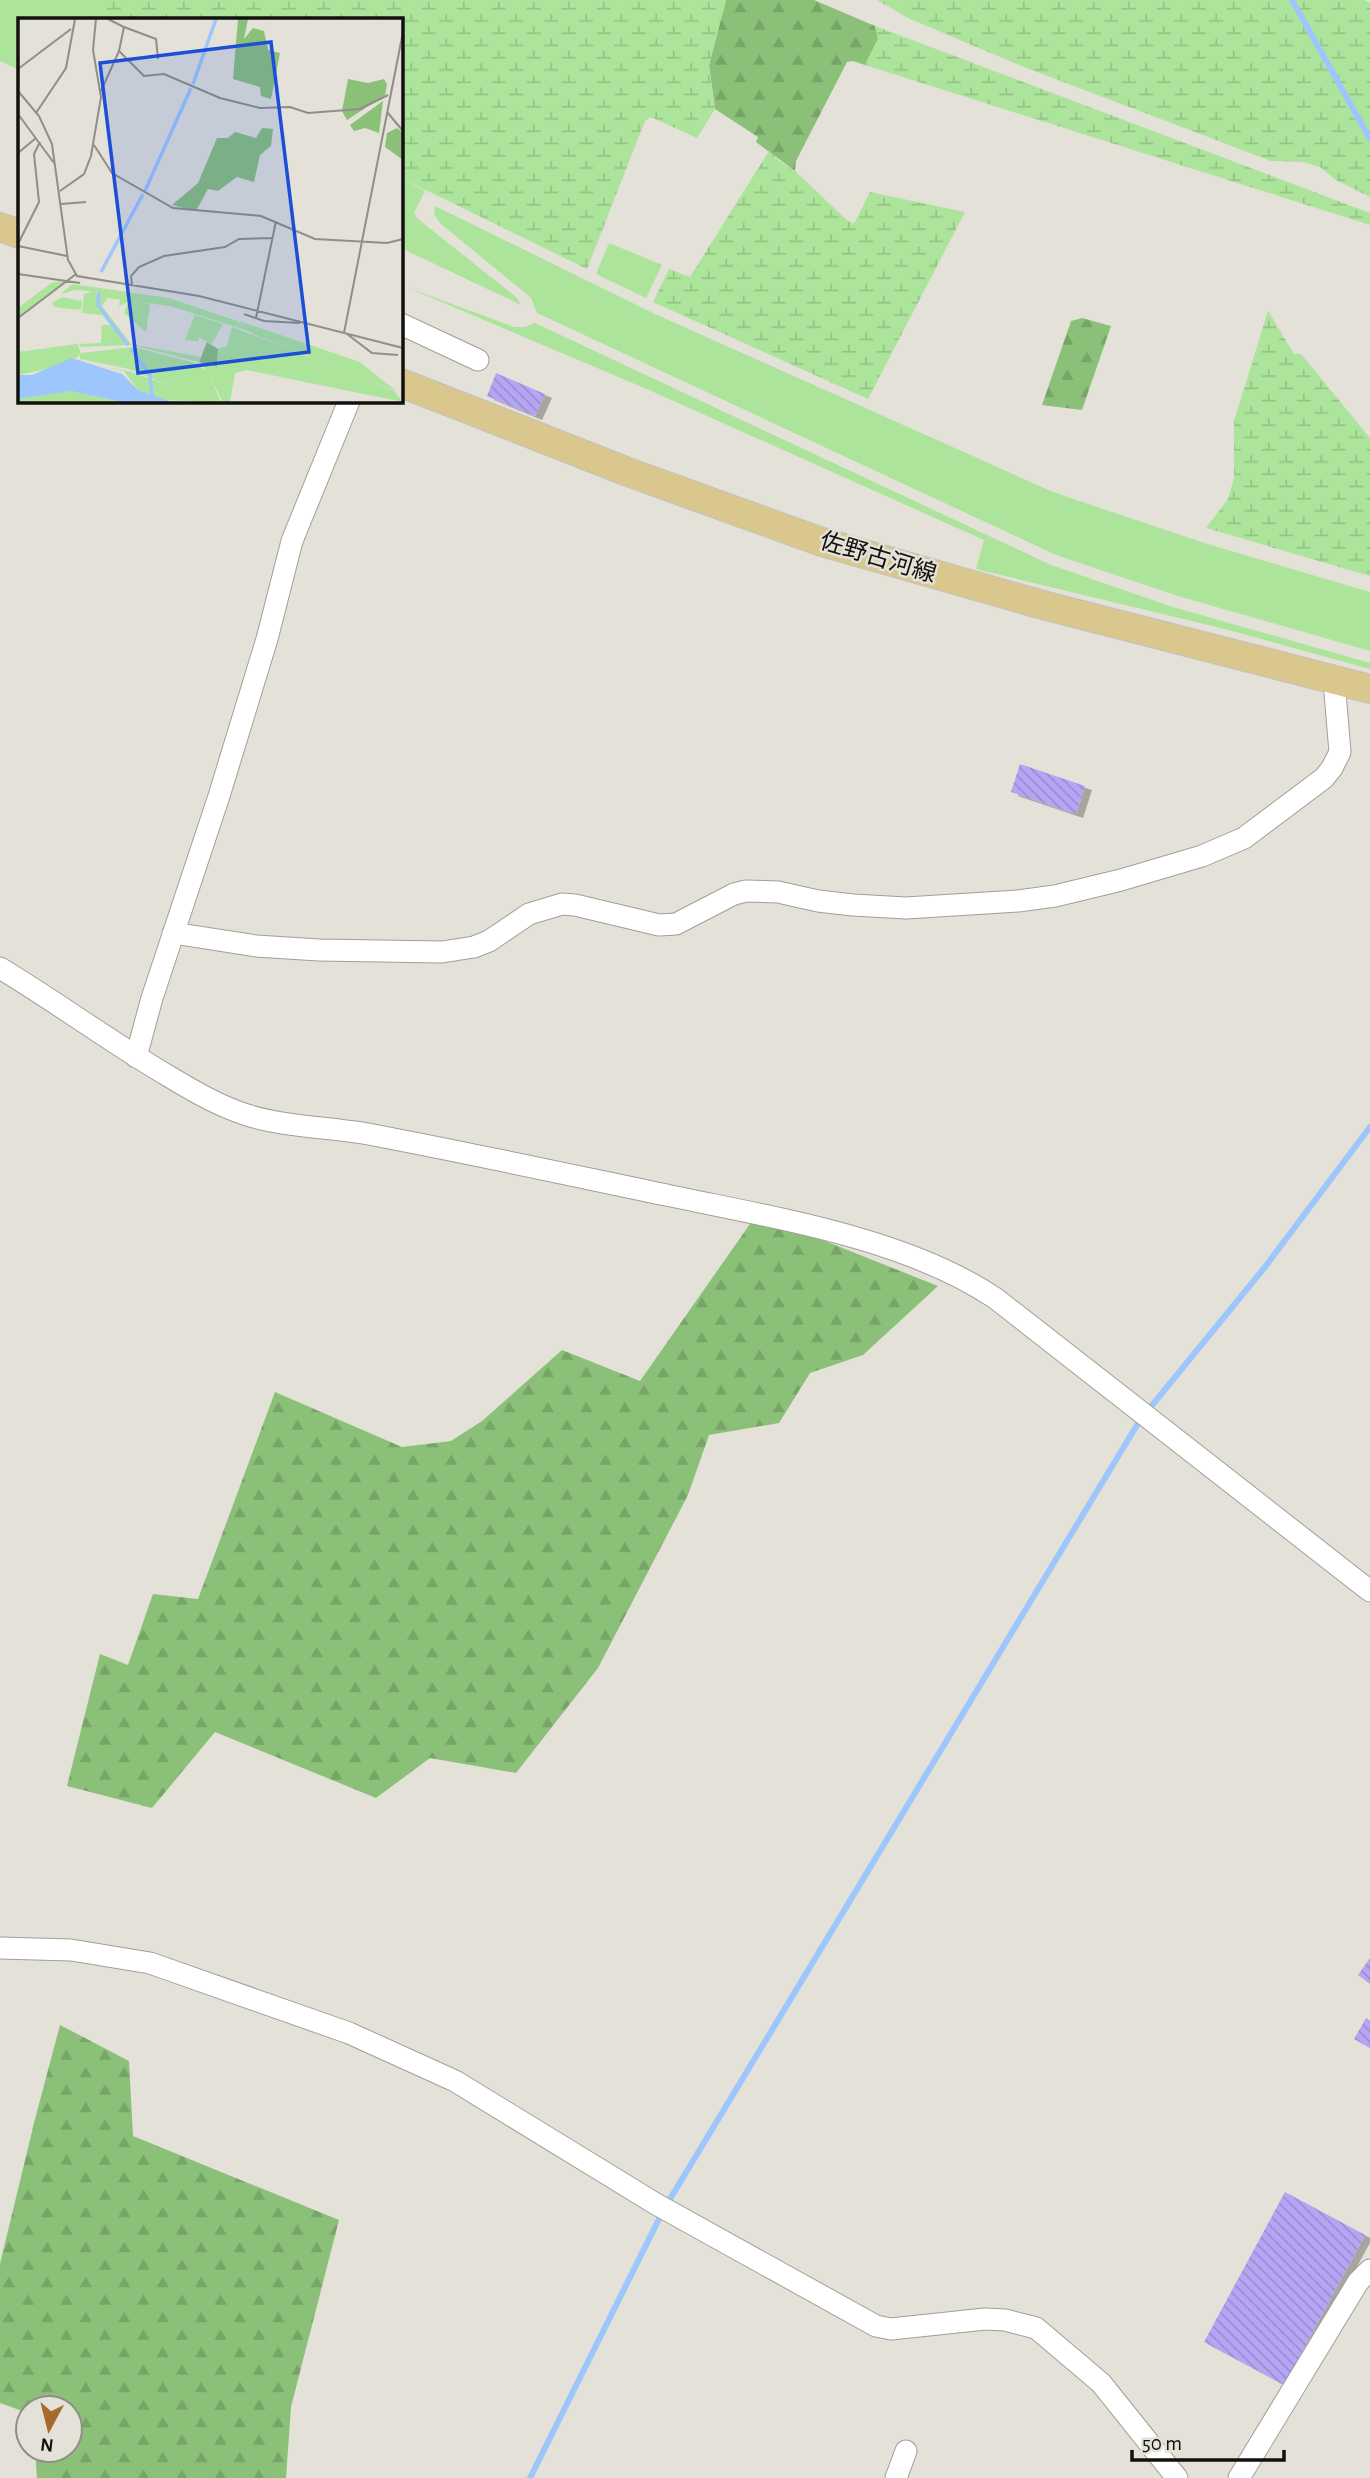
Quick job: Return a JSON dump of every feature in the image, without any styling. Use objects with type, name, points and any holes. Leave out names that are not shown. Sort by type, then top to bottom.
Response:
[{"type":"main road","points":[[0,227],[18,234]]},
{"type":"main road","name":"佐野古河線","points":[[402,383],[628,472],[819,541],[1039,604],[1370,689]]},
{"type":"street","points":[[402,324],[478,360]]},
{"type":"street","points":[[136,1057],[152,998],[251,691],[292,541],[349,402]]},
{"type":"street","points":[[173,933],[256,946],[442,952],[474,947],[489,941],[529,914],[562,904],[659,925],[676,924],[734,894],[746,891],[778,892],[853,905],[906,908],[1055,896],[1121,880],[1224,848],[1258,829],[1281,809],[1315,787],[1332,768],[1340,752],[1335,693],[1338,680]]},
{"type":"street","points":[[0,968],[136,1057],[219,1105],[250,1116],[364,1133],[757,1214],[822,1229],[936,1266],[969,1281],[995,1298],[1370,1591]]},
{"type":"street","points":[[0,1948],[71,1950],[150,1963],[349,2033],[455,2081],[656,2204],[876,2326],[891,2329],[985,2319],[1006,2320],[1036,2328],[1101,2384],[1177,2478]]},
{"type":"street","points":[[1239,2478],[1358,2282],[1370,2270]]},
{"type":"street","points":[[896,2478],[906,2451]]},
{"type":"green space","points":[[0,0],[75,0],[109,18],[18,18],[18,70],[0,61]]},
{"type":"green space","points":[[75,0],[726,0],[709,65],[715,109],[697,138],[651,117],[645,121],[587,269],[402,178],[402,18],[109,18]]},
{"type":"green space","points":[[726,0],[814,0],[875,26],[878,39],[865,65],[847,62],[796,161],[795,171],[756,142],[758,137],[715,109],[709,65]]},
{"type":"green space","points":[[877,0],[1365,0],[1370,3],[1370,197],[1336,180],[1320,167],[1303,162],[1271,161],[1024,67],[910,19]]},
{"type":"green space","points":[[875,26],[1370,213],[1370,225],[865,65],[878,39]]},
{"type":"green space","points":[[769,151],[854,224],[870,192],[965,212],[868,399],[653,302],[669,269],[690,277]]},
{"type":"green space","points":[[402,179],[425,191],[414,213],[418,219],[516,297],[521,305],[402,248]]},
{"type":"green space","points":[[435,206],[655,314],[1053,492],[1204,543],[1370,592],[1370,651],[1178,596],[1056,555],[537,313],[531,298],[440,223],[434,214]]},
{"type":"green space","points":[[609,243],[662,265],[646,298],[596,274]]},
{"type":"green space","points":[[406,287],[514,327],[535,323],[1051,565],[1173,607],[1370,663],[1370,669],[1225,629],[976,569],[984,540],[649,390]]},
{"type":"green space","points":[[1268,311],[1294,354],[1301,354],[1370,438],[1370,576],[1206,528],[1228,499],[1234,478],[1234,421]]},
{"type":"green space","points":[[1082,318],[1111,326],[1082,410],[1042,405],[1071,321]]},
{"type":"green space","points":[[757,1214],[938,1286],[863,1355],[810,1373],[779,1423],[709,1435],[688,1495],[598,1668],[516,1773],[430,1758],[376,1798],[215,1732],[152,1808],[67,1786],[100,1654],[128,1665],[153,1594],[198,1599],[275,1392],[402,1447],[451,1441],[482,1421],[562,1350],[640,1381]]},
{"type":"green space","points":[[60,2025],[129,2061],[133,2136],[339,2220],[291,2407],[286,2478],[37,2478],[36,2464],[84,2464],[84,2394],[14,2394],[14,2408],[0,2403],[0,2264]]},
{"type":"building","points":[[496,373],[545,394],[535,416],[487,396]]},
{"type":"building","points":[[1020,764],[1085,786],[1076,814],[1011,792]]},
{"type":"building","points":[[1370,1958],[1370,1984],[1358,1975]]},
{"type":"building","points":[[1366,2018],[1370,2021],[1370,2048],[1354,2039]]},
{"type":"building","points":[[1285,2192],[1365,2235],[1284,2385],[1204,2342]]},
{"type":"waterway","points":[[1292,0],[1370,139]]},
{"type":"waterway","points":[[1149,1409],[1265,1267],[1370,1127]]},
{"type":"waterway","points":[[670,2199],[1137,1425]]},
{"type":"waterway","points":[[530,2478],[659,2219]]}]
